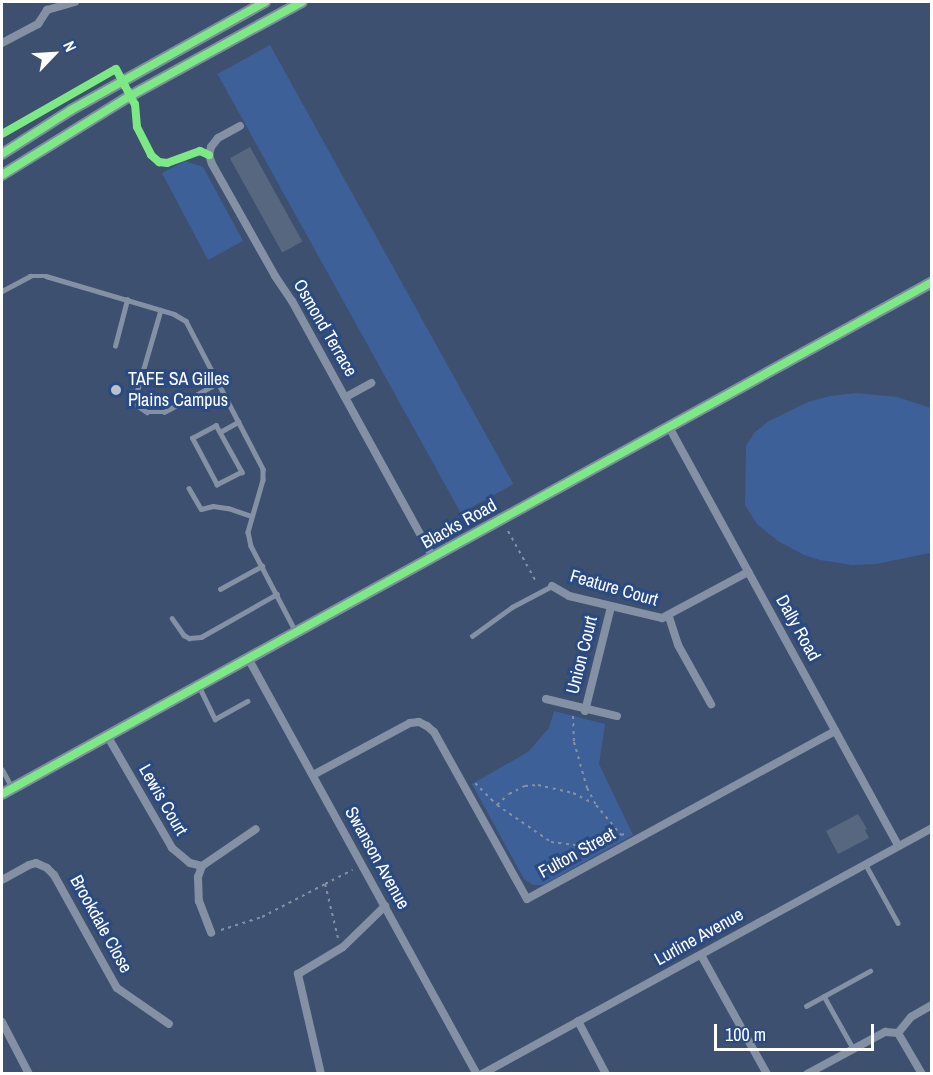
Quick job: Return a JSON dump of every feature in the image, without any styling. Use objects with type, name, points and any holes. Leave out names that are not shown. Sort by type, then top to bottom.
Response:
[{"type":"street","points":[[2,44],[38,24],[46,6],[75,2]]},
{"type":"street","points":[[2,154],[71,110],[265,2]]},
{"type":"street","points":[[2,175],[130,96],[302,2]]},
{"type":"street","name":"Osmond Terrace","points":[[240,126],[218,138],[211,147],[209,154],[212,164],[346,397],[432,556]]},
{"type":"street","name":"Blacks Road","points":[[7,791],[932,282]]},
{"type":"street","points":[[346,397],[370,383]]},
{"type":"street","name":"Dally Road","points":[[669,427],[898,846]]},
{"type":"street","name":"Feature Court","points":[[552,585],[570,596],[654,618],[669,616],[748,572]]},
{"type":"street","name":"Union Court","points":[[585,711],[611,607]]},
{"type":"street","name":"Feature Court","points":[[669,616],[678,645],[711,704]]},
{"type":"street","name":"Swanson Avenue","points":[[248,658],[477,1074]]},
{"type":"street","name":"Union Court","points":[[546,699],[585,711],[617,716]]},
{"type":"street","name":"Fulton Street","points":[[313,775],[410,723],[419,722],[427,726],[434,732],[527,899],[835,731]]},
{"type":"street","name":"Lewis Court","points":[[108,737],[172,848],[190,863],[202,867]]},
{"type":"street","name":"Lurline Avenue","points":[[482,1074],[932,828]]},
{"type":"street","points":[[216,931],[199,901],[198,877],[202,867],[256,829]]},
{"type":"street","name":"Brookdale Close","points":[[2,880],[29,865],[36,864],[47,868],[54,875],[117,988],[169,1024]]},
{"type":"street","points":[[321,1074],[298,974],[343,947],[385,906]]},
{"type":"street","points":[[701,955],[767,1074]]},
{"type":"street","points":[[898,1033],[911,1017],[932,1005]]},
{"type":"street","points":[[578,1021],[606,1074]]},
{"type":"street","points":[[2,1022],[28,1074]]},
{"type":"street","points":[[807,1074],[885,1032],[898,1033]]},
{"type":"street","points":[[898,1033],[922,1074]]},
{"type":"lane","points":[[2,291],[30,276],[46,276],[161,310],[186,321],[263,469],[263,480],[250,516],[248,532],[251,546],[296,632]]},
{"type":"lane","points":[[115,346],[127,300]]},
{"type":"lane","points":[[161,310],[135,396],[138,406],[157,414],[164,412],[218,383]]},
{"type":"lane","points":[[220,432],[238,422]]},
{"type":"lane","points":[[216,425],[220,432],[242,472],[218,485],[192,438],[216,425]]},
{"type":"lane","points":[[189,488],[201,508],[213,506],[228,508],[250,516]]},
{"type":"lane","points":[[220,589],[262,566]]},
{"type":"lane","points":[[472,636],[512,607],[552,585]]},
{"type":"lane","points":[[172,618],[184,635],[189,638],[201,638],[277,594]]},
{"type":"lane","points":[[199,686],[215,719],[247,701]]},
{"type":"lane","points":[[2,769],[7,791]]},
{"type":"lane","points":[[865,864],[898,923]]},
{"type":"lane","points":[[806,1006],[870,971]]},
{"type":"lane","points":[[824,996],[853,1048]]},
{"type":"path","points":[[508,531],[535,580]]},
{"type":"path","points":[[573,716],[572,725],[578,764],[596,805],[621,835]]},
{"type":"path","points":[[475,783],[497,805],[539,835],[565,845],[594,843],[633,830]]},
{"type":"path","points":[[497,805],[509,794],[525,786],[538,785],[573,793],[596,805]]},
{"type":"path","points":[[216,931],[262,917],[353,870]]},
{"type":"path","points":[[325,884],[338,938]]},
{"type":"shaded area","points":[[270,45],[513,484],[461,513],[218,74]]},
{"type":"shaded area","points":[[185,161],[203,167],[243,241],[208,260],[162,173]]},
{"type":"shaded area","points":[[856,393],[897,397],[931,408],[930,553],[876,564],[852,565],[820,560],[804,555],[778,541],[757,524],[745,505],[746,446],[755,432],[769,421],[808,402],[830,396]]},
{"type":"shaded area","points":[[554,711],[605,724],[599,764],[633,835],[543,885],[533,885],[524,879],[472,784],[528,752],[549,728]]},
{"type":"building","points":[[250,147],[302,241],[282,253],[230,158]]},
{"type":"building","points":[[858,814],[867,829],[865,830],[869,838],[838,854],[826,831]]},
{"type":"cycle path","points":[[2,154],[71,110],[265,2]]},
{"type":"cycle path","points":[[2,175],[130,96],[302,2]]},
{"type":"cycle path","points":[[2,134],[116,69],[135,104],[137,127],[151,155],[159,162],[167,163],[200,151],[209,155]]},
{"type":"cycle path","points":[[2,794],[932,282]]},
{"type":"place","name":"TAFE SA Gilles Plains Campus","points":[[116,390]]}]
